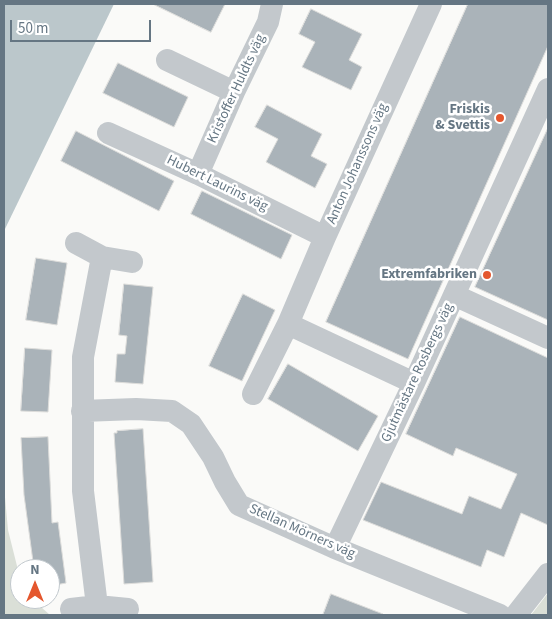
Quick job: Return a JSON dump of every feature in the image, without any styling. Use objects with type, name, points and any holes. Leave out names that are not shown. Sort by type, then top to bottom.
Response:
[{"type":"street","name":"Kristoffer Huldts väg","points":[[198,174],[234,92],[268,22],[272,4]]},
{"type":"street","name":"Anton Johanssons väg","points":[[253,394],[288,324],[325,237],[431,4]]},
{"type":"street","points":[[167,60],[234,92]]},
{"type":"street","name":"Gjutmästare Rosbergs väg","points":[[336,548],[414,383],[548,89]]},
{"type":"street","name":"Hubert Laurins väg","points":[[108,133],[198,174],[325,237]]},
{"type":"street","points":[[76,243],[102,257],[132,262]]},
{"type":"street","points":[[97,606],[83,491],[82,411],[83,357],[102,257]]},
{"type":"street","points":[[454,296],[548,338]]},
{"type":"street","points":[[288,324],[414,383]]},
{"type":"street","name":"Stellan Mörners väg","points":[[82,411],[136,409],[172,411],[191,424],[214,457],[225,482],[240,505],[336,548],[500,615]]},
{"type":"street","points":[[516,615],[548,574]]},
{"type":"street","points":[[72,609],[97,606],[128,610]]},
{"type":"shaded area","points":[[4,4],[114,4],[4,231]]},
{"type":"shaded area","points":[[4,486],[8,530],[15,559],[10,559],[10,609],[43,609],[50,615],[4,615]]},
{"type":"shaded area","points":[[548,593],[548,615],[531,615]]},
{"type":"building","points":[[153,4],[225,4],[211,32]]},
{"type":"building","points":[[468,4],[548,4],[548,46],[408,359],[326,322]]},
{"type":"building","points":[[311,9],[362,34],[349,60],[362,67],[351,90],[302,67],[315,42],[299,34]]},
{"type":"building","points":[[118,63],[188,97],[174,127],[103,93]]},
{"type":"building","points":[[267,105],[322,134],[311,156],[327,164],[315,188],[266,162],[278,139],[255,127]]},
{"type":"building","points":[[548,128],[548,320],[475,287]]},
{"type":"building","points":[[76,131],[174,181],[159,211],[61,161]]},
{"type":"building","points":[[202,191],[292,235],[281,259],[191,214]]},
{"type":"building","points":[[36,258],[67,263],[57,325],[26,320]]},
{"type":"building","points":[[124,284],[153,287],[143,384],[115,382],[117,354],[125,354],[127,336],[119,335]]},
{"type":"building","points":[[243,294],[275,310],[242,381],[209,366]]},
{"type":"building","points":[[460,317],[548,358],[548,525],[521,513],[504,557],[487,550],[481,567],[363,520],[381,482],[462,514],[469,496],[501,509],[517,474],[456,448],[453,456],[406,434]]},
{"type":"building","points":[[25,348],[52,350],[48,412],[21,411]]},
{"type":"building","points":[[288,364],[378,416],[358,451],[268,399]]},
{"type":"building","points":[[143,429],[153,582],[124,584],[114,433],[117,433],[117,431]]},
{"type":"building","points":[[48,437],[52,523],[58,522],[66,583],[60,584],[60,559],[33,559],[24,495],[21,438]]},
{"type":"building","points":[[331,594],[383,614],[383,615],[323,615]]},
{"type":"place","name":"Friskis & Svettis","points":[[500,118]]},
{"type":"place","name":"Extremfabriken","points":[[487,275]]}]
